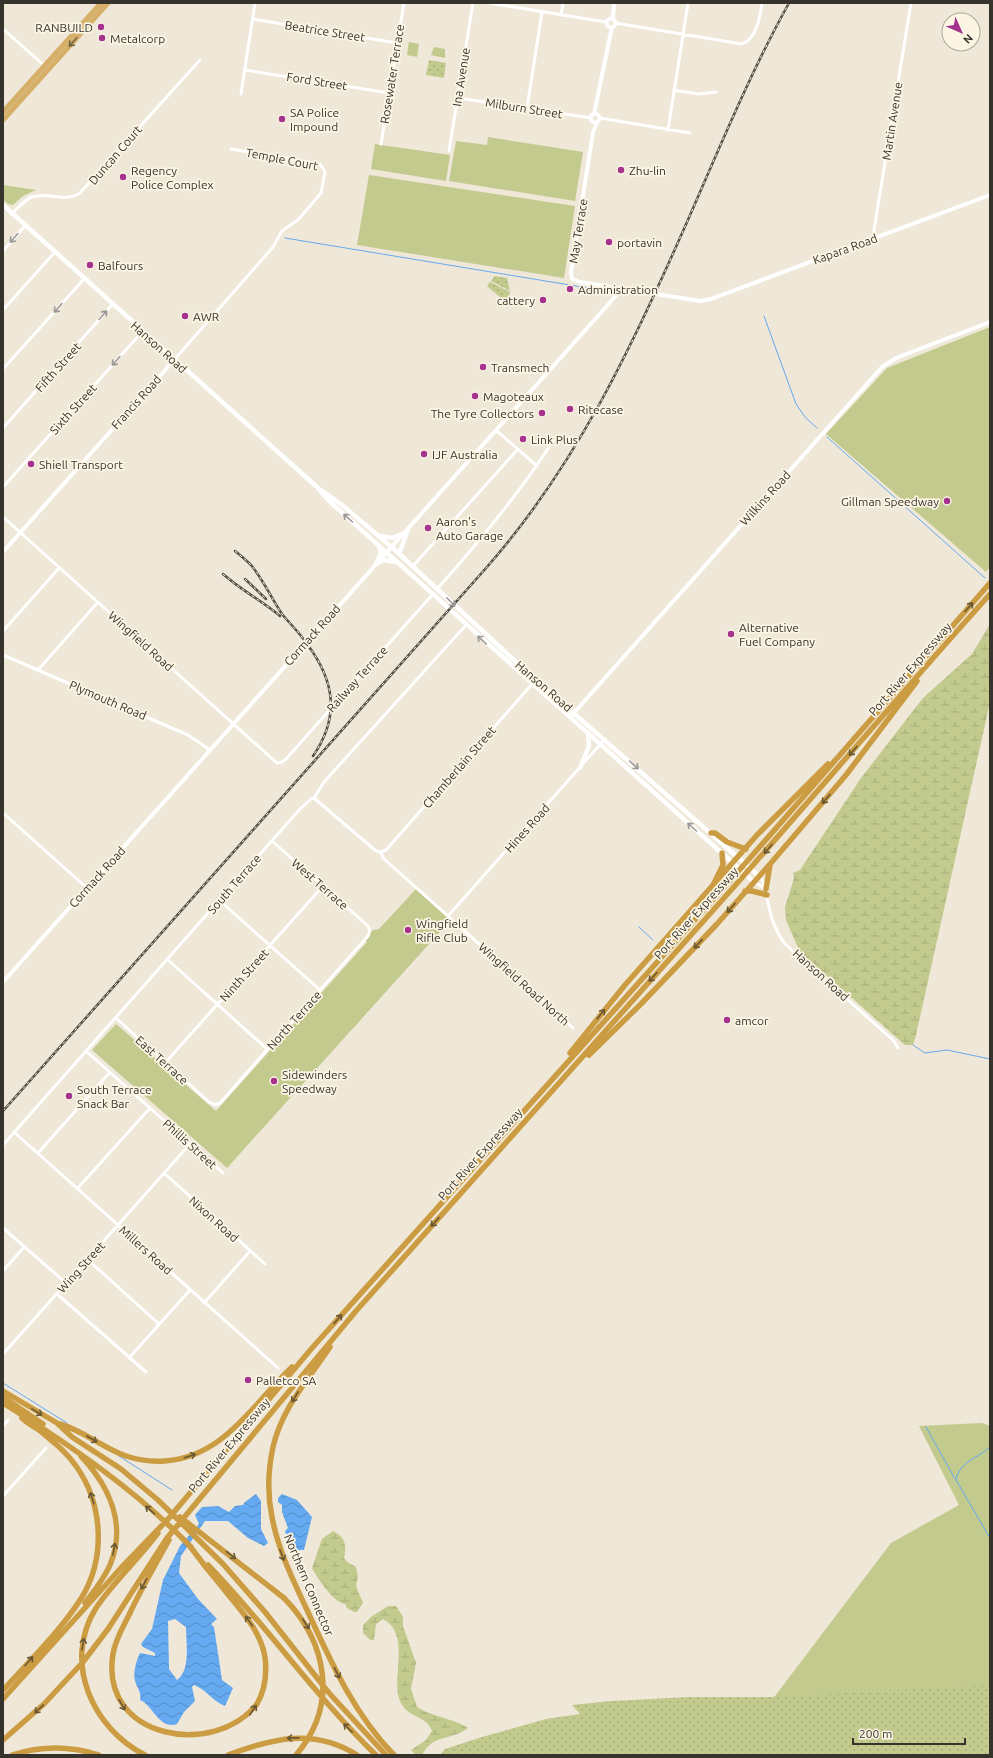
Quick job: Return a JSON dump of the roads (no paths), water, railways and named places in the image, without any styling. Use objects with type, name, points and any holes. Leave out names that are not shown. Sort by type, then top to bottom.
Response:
[{"type":"highway","points":[[3,120],[101,3]]},
{"type":"highway","points":[[3,112],[108,3]]},
{"type":"highway","name":"Port River Expressway","points":[[66,1630],[120,1569],[169,1518],[312,1348],[542,1089],[736,874],[990,583]]},
{"type":"highway","name":"Port River Expressway","points":[[3,1740],[44,1704],[75,1671],[106,1631],[152,1559],[344,1326],[740,880],[934,656],[990,594]]},
{"type":"highway","points":[[545,1098],[641,1004],[771,863],[846,775],[934,656]]},
{"type":"highway","points":[[542,1089],[625,985],[746,849],[779,812],[833,758],[842,752]]},
{"type":"highway","points":[[711,833],[715,833],[727,842],[746,849]]},
{"type":"highway","points":[[710,890],[723,865],[722,853]]},
{"type":"highway","points":[[745,892],[766,892],[771,863]]},
{"type":"highway","name":"Northern Connector","points":[[344,1326],[294,1397],[281,1422],[273,1447],[269,1471],[272,1517],[286,1565],[341,1681],[359,1712],[394,1755]]},
{"type":"highway","points":[[57,1423],[73,1428],[123,1455],[151,1461],[170,1460],[192,1456],[223,1439],[245,1419],[281,1378],[312,1348]]},
{"type":"highway","points":[[3,1391],[57,1423],[72,1437],[114,1464],[280,1595],[294,1608],[310,1631],[316,1645],[322,1669],[322,1697],[319,1712],[306,1742],[296,1755]]},
{"type":"highway","points":[[3,1397],[34,1417],[71,1447],[101,1481],[113,1506],[116,1521],[116,1544],[110,1566],[100,1584],[66,1630],[3,1699]]},
{"type":"highway","points":[[3,1403],[40,1426],[108,1474],[189,1545],[237,1595],[336,1716],[376,1755]]},
{"type":"highway","points":[[3,1690],[74,1610],[88,1586],[96,1564],[98,1541],[97,1515],[92,1496],[83,1478],[63,1450],[25,1421],[17,1412]]},
{"type":"highway","points":[[158,1500],[196,1537],[265,1612],[330,1693],[386,1755]]},
{"type":"highway","points":[[146,1755],[132,1747],[115,1733],[102,1720],[93,1706],[85,1685],[82,1665],[82,1651],[88,1624],[95,1609],[169,1518]]},
{"type":"highway","points":[[144,1731],[127,1714],[116,1694],[112,1674],[113,1653],[118,1638],[140,1592],[178,1526]]},
{"type":"highway","points":[[189,1545],[251,1623],[257,1633],[265,1656],[265,1678],[258,1701],[245,1721],[232,1731]]},
{"type":"highway","points":[[228,1755],[257,1744],[291,1738],[319,1739],[343,1747],[357,1755]]},
{"type":"highway","points":[[12,1755],[37,1749],[57,1748],[99,1755]]},
{"type":"main road","name":"Hanson Road","points":[[3,205],[142,332],[317,487],[338,502],[392,547],[536,680],[605,739],[759,876]]},
{"type":"main road","name":"Hanson Road","points":[[317,487],[328,500],[386,553],[754,882]]},
{"type":"main road","points":[[377,535],[392,538],[406,532]]},
{"type":"main road","points":[[399,554],[406,532]]},
{"type":"main road","points":[[376,564],[382,552],[377,544]]},
{"type":"main road","points":[[376,564],[384,560],[397,562]]},
{"type":"main road","points":[[466,624],[477,626]]},
{"type":"main road","points":[[580,768],[589,746],[588,734]]},
{"type":"street","points":[[241,94],[255,3]]},
{"type":"street","name":"Rosewater Terrace","points":[[381,144],[404,3]]},
{"type":"street","name":"Ina Avenue","points":[[449,151],[473,3]]},
{"type":"street","points":[[489,3],[513,5],[542,12],[611,20],[683,34],[745,43],[753,34],[762,3]]},
{"type":"street","points":[[561,14],[563,3]]},
{"type":"street","points":[[597,123],[591,120],[597,115],[614,3]]},
{"type":"street","points":[[668,130],[688,3]]},
{"type":"street","name":"Martin Avenue","points":[[874,239],[874,230],[911,3]]},
{"type":"street","points":[[527,108],[542,12]]},
{"type":"street","name":"Beatrice Street","points":[[253,18],[397,43]]},
{"type":"street","points":[[610,27],[611,20]]},
{"type":"street","points":[[3,29],[46,68]]},
{"type":"street","name":"Duncan Court","points":[[12,214],[27,200],[33,197],[41,196],[62,199],[80,194],[200,60]]},
{"type":"street","name":"Ford Street","points":[[245,70],[389,93]]},
{"type":"street","points":[[674,90],[698,94],[716,92]]},
{"type":"street","name":"Milburn Street","points":[[458,98],[527,108],[591,120]]},
{"type":"street","points":[[597,115],[668,130],[690,133]]},
{"type":"street","name":"May Terrace","points":[[597,115],[597,123],[593,132],[571,276],[576,282],[700,301]]},
{"type":"street","name":"May Terrace","points":[[591,120],[593,132]]},
{"type":"street","name":"Temple Court","points":[[231,149],[315,163],[323,167],[325,172],[321,193],[298,219],[282,231]]},
{"type":"street","name":"Kapara Road","points":[[700,301],[712,299],[990,195]]},
{"type":"street","points":[[3,251],[25,226]]},
{"type":"street","name":"Francis Road","points":[[3,552],[273,248],[282,231]]},
{"type":"street","points":[[3,310],[54,253]]},
{"type":"street","points":[[3,369],[84,279]]},
{"type":"street","name":"Cormack Road","points":[[3,982],[376,564],[497,431],[622,289]]},
{"type":"street","name":"Fifth Street","points":[[3,428],[112,305]]},
{"type":"street","name":"Wilkins Road","points":[[570,717],[882,367],[896,358],[990,322]]},
{"type":"street","name":"Sixth Street","points":[[3,487],[142,332]]},
{"type":"street","points":[[497,431],[537,466]]},
{"type":"street","points":[[438,588],[493,526],[537,466],[553,440]]},
{"type":"street","points":[[413,566],[518,449]]},
{"type":"street","name":"Wingfield Road","points":[[3,517],[274,761],[280,763]]},
{"type":"street","points":[[3,631],[59,568]]},
{"type":"street","name":"Railway Terrace","points":[[280,763],[286,759],[433,594]]},
{"type":"street","points":[[38,670],[98,602]]},
{"type":"street","name":"South Terrace","points":[[3,1145],[272,841],[307,802],[314,798],[324,782],[466,624]]},
{"type":"street","name":"Plymouth Road","points":[[3,655],[196,738],[210,750]]},
{"type":"street","name":"Chamberlain Street","points":[[381,852],[386,850],[536,680]]},
{"type":"street","name":"Hines Road","points":[[448,916],[605,739]]},
{"type":"street","name":"Wingfield Road North","points":[[314,798],[376,851],[381,852],[384,858],[573,1028]]},
{"type":"street","points":[[3,813],[87,888]]},
{"type":"street","name":"West Terrace","points":[[272,841],[368,926]]},
{"type":"street","name":"Hanson Road","points":[[759,876],[764,882],[770,916],[775,930],[785,944],[893,1040],[898,1048]]},
{"type":"street","name":"Hanson Road","points":[[754,882],[766,892]]},
{"type":"street","name":"Ninth Street","points":[[165,1063],[323,886]]},
{"type":"street","points":[[220,901],[320,990]]},
{"type":"street","name":"North Terrace","points":[[209,1102],[213,1105],[218,1104],[368,936],[370,931],[368,926]]},
{"type":"street","points":[[168,960],[267,1049]]},
{"type":"street","name":"East Terrace","points":[[116,1018],[209,1102]]},
{"type":"street","name":"Phillis Street","points":[[86,1051],[223,1173]]},
{"type":"street","points":[[38,1154],[110,1072]]},
{"type":"street","points":[[77,1189],[150,1108]]},
{"type":"street","name":"Millers Road","points":[[14,1132],[278,1368]]},
{"type":"street","name":"Wing Street","points":[[3,1354],[190,1144]]},
{"type":"street","name":"Nixon Road","points":[[164,1174],[265,1264]]},
{"type":"street","points":[[3,1228],[66,1283]]},
{"type":"street","points":[[3,1271],[24,1247]]},
{"type":"street","points":[[204,1303],[250,1251]]},
{"type":"street","points":[[87,1259],[159,1324]]},
{"type":"street","points":[[129,1358],[190,1290]]},
{"type":"street","points":[[56,1294],[146,1372]]},
{"type":"street","points":[[3,1426],[8,1420]]},
{"type":"street","points":[[4,1494],[46,1448]]},
{"type":"water","points":[[256,1494],[261,1501],[261,1529],[268,1543],[264,1546],[248,1538],[228,1521],[205,1521],[181,1556],[179,1573],[198,1599],[217,1619],[211,1624],[214,1627],[222,1680],[233,1688],[225,1706],[194,1685],[192,1687],[195,1701],[184,1712],[177,1724],[171,1725],[165,1723],[140,1700],[140,1693],[134,1674],[140,1653],[155,1656],[155,1653],[143,1647],[141,1644],[152,1629],[163,1580],[180,1546],[199,1524],[195,1515],[202,1507],[218,1506],[229,1512],[235,1506],[243,1505]],"holes":[[[175,1619],[186,1627],[186,1663],[184,1670],[177,1680],[169,1669],[168,1621]]]},
{"type":"water","points":[[282,1494],[297,1500],[312,1517],[304,1550],[297,1550],[290,1536],[286,1534],[285,1531],[288,1528],[282,1512],[282,1505],[278,1502],[278,1498]]},
{"type":"waterway","points":[[285,238],[600,290]]},
{"type":"waterway","points":[[764,316],[796,404],[805,417],[817,428]]},
{"type":"waterway","points":[[827,437],[985,578]]},
{"type":"waterway","points":[[639,927],[653,940]]},
{"type":"waterway","points":[[913,1045],[925,1053],[947,1050],[990,1059]]},
{"type":"waterway","points":[[3,1383],[67,1423]]},
{"type":"waterway","points":[[926,1427],[955,1479]]},
{"type":"waterway","points":[[990,1447],[965,1465],[961,1469],[956,1480],[990,1538]]},
{"type":"waterway","points":[[119,1456],[172,1490]]},
{"type":"railway","points":[[3,1111],[487,567],[519,528],[548,488],[575,446],[623,359],[667,268],[761,56],[789,3]]},
{"type":"railway","points":[[235,551],[255,570],[282,614],[304,640],[324,672],[331,699],[330,713],[322,742],[313,756]]},
{"type":"railway","points":[[223,574],[280,616]]},
{"type":"railway","points":[[245,579],[266,599]]},
{"type":"place","name":"RANBUILD","points":[[101,27]]},
{"type":"place","name":"Metalcorp","points":[[102,38]]},
{"type":"place","name":"SA Police Impound","points":[[282,119]]},
{"type":"place","name":"Zhu-lin","points":[[621,170]]},
{"type":"place","name":"Regency Police Complex","points":[[123,177]]},
{"type":"place","name":"portavin","points":[[609,242]]},
{"type":"place","name":"Balfours","points":[[90,265]]},
{"type":"place","name":"Administration","points":[[570,289]]},
{"type":"place","name":"cattery","points":[[543,300]]},
{"type":"place","name":"AWR","points":[[185,316]]},
{"type":"place","name":"Transmech","points":[[483,367]]},
{"type":"place","name":"Magoteaux","points":[[475,396]]},
{"type":"place","name":"Ritecase","points":[[570,409]]},
{"type":"place","name":"The Tyre Collectors","points":[[542,413]]},
{"type":"place","name":"Link Plus","points":[[523,439]]},
{"type":"place","name":"IJF Australia","points":[[424,454]]},
{"type":"place","name":"Shiell Transport","points":[[31,464]]},
{"type":"place","name":"Gillman Speedway","points":[[947,501]]},
{"type":"place","name":"Aaron's Auto Garage","points":[[428,528]]},
{"type":"place","name":"Alternative Fuel Company","points":[[731,634]]},
{"type":"place","name":"Wingfield Rifle Club","points":[[408,930]]},
{"type":"place","name":"amcor","points":[[727,1020]]},
{"type":"place","name":"Sidewinders Speedway","points":[[274,1081]]},
{"type":"place","name":"South Terrace Snack Bar","points":[[69,1096]]},
{"type":"place","name":"Palletco SA","points":[[248,1380]]}]
